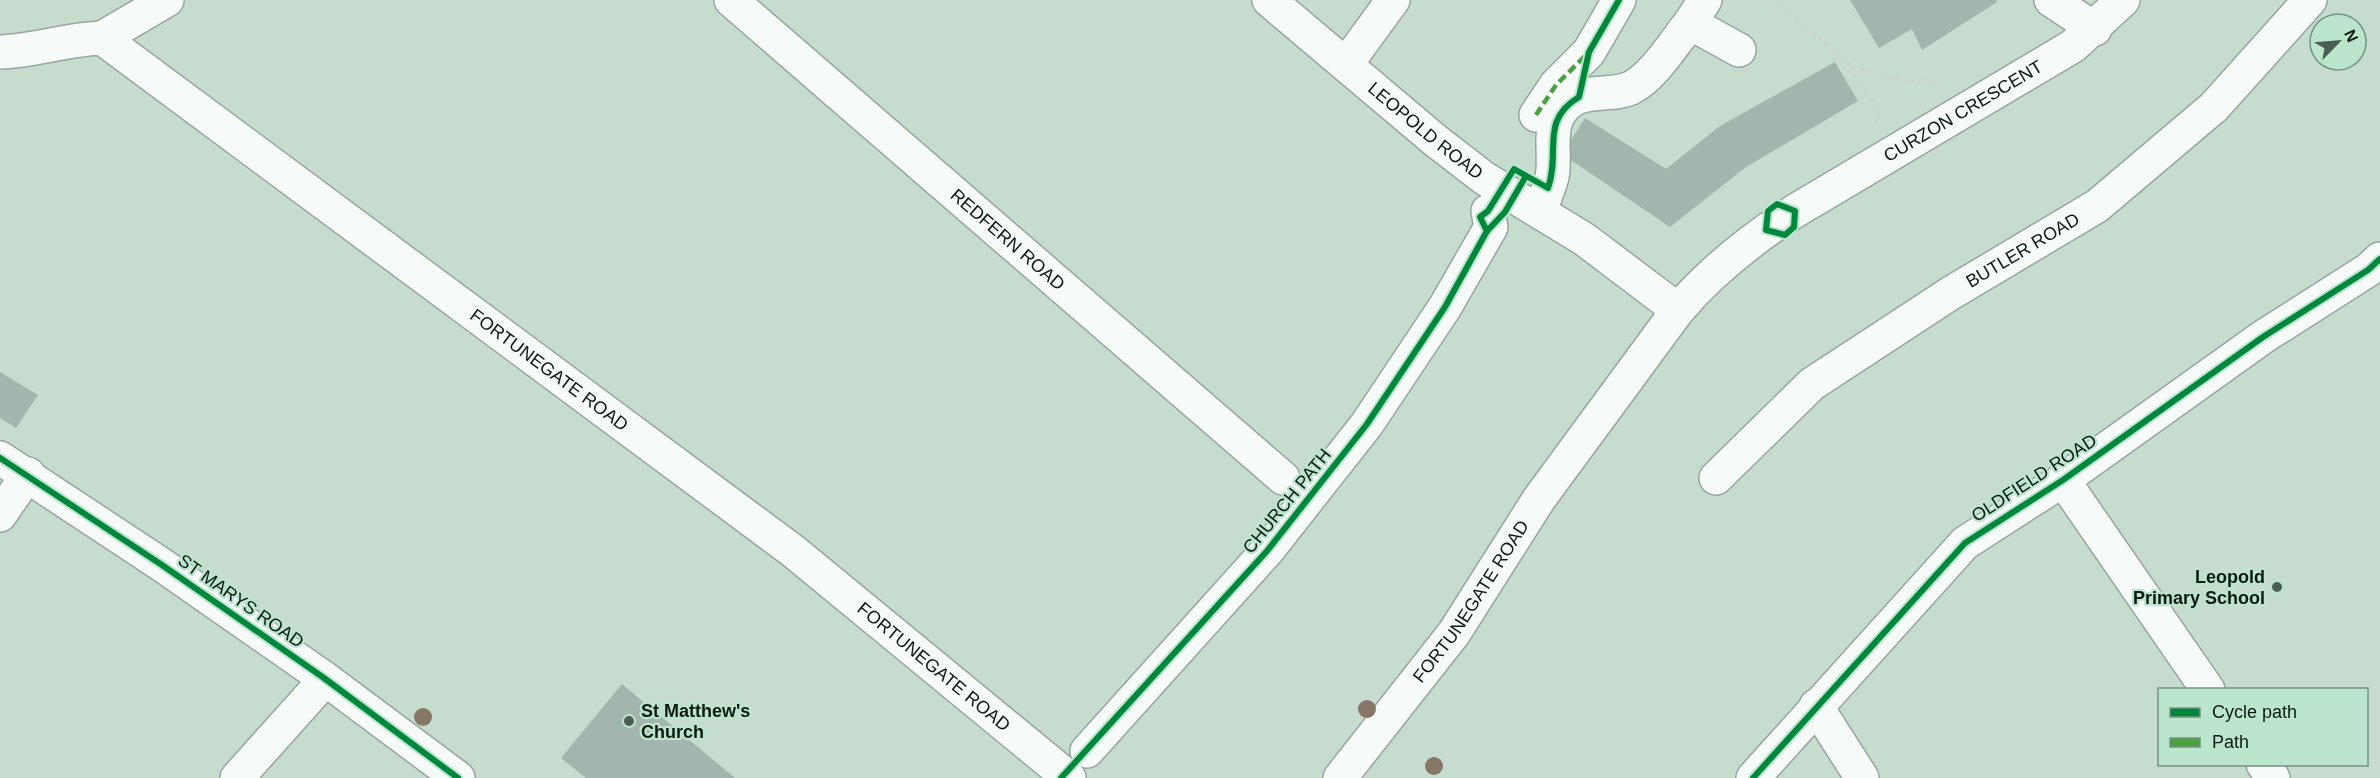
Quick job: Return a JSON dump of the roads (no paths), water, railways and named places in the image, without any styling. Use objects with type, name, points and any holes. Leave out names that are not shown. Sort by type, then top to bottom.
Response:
[{"type":"street","points":[[0,52],[19,51],[78,39],[102,38],[167,0]]},
{"type":"street","name":"REDFERN ROAD","points":[[731,0],[1283,478]]},
{"type":"street","name":"LEOPOLD ROAD","points":[[1269,0],[1460,159],[1501,189],[1584,239],[1678,310]]},
{"type":"street","points":[[1347,63],[1393,0]]},
{"type":"street","points":[[1536,116],[1556,85],[1589,52],[1619,0]]},
{"type":"street","points":[[2051,0],[2095,29]]},
{"type":"street","name":"CURZON CRESCENT","points":[[1678,310],[1702,282],[1766,230],[1881,158],[2073,46],[2095,29],[2123,0]]},
{"type":"street","name":"BUTLER ROAD","points":[[1716,478],[1812,384],[1951,293],[2097,206],[2214,106],[2310,0]]},
{"type":"street","points":[[1539,212],[1552,177],[1552,145],[1556,119],[1563,108],[1579,97],[1629,89],[1636,84],[1698,12],[1739,50]]},
{"type":"street","name":"FORTUNEGATE ROAD","points":[[102,38],[793,551],[1069,778]]},
{"type":"street","name":"CHURCH PATH","points":[[1087,750],[1267,551],[1367,424],[1445,308],[1487,221]]},
{"type":"street","name":"OLDFIELD ROAD","points":[[1753,778],[1965,543],[2063,480],[2263,337],[2376,272]]},
{"type":"street","name":"FORTUNEGATE ROAD","points":[[1340,778],[1454,633],[1539,499],[1678,310]]},
{"type":"street","name":"ST MARYS ROAD","points":[[0,458],[28,474],[324,678],[458,778]]},
{"type":"street","points":[[0,515],[28,474]]},
{"type":"street","points":[[2063,480],[2207,688]]},
{"type":"street","points":[[237,778],[324,678]]},
{"type":"street","points":[[1816,706],[1862,778]]},
{"type":"street","points":[[2264,766],[2273,778]]},
{"type":"place","name":"Leopold Primary School","points":[[2277,587]]},
{"type":"place","name":"St Matthew's Church","points":[[629,721]]}]
